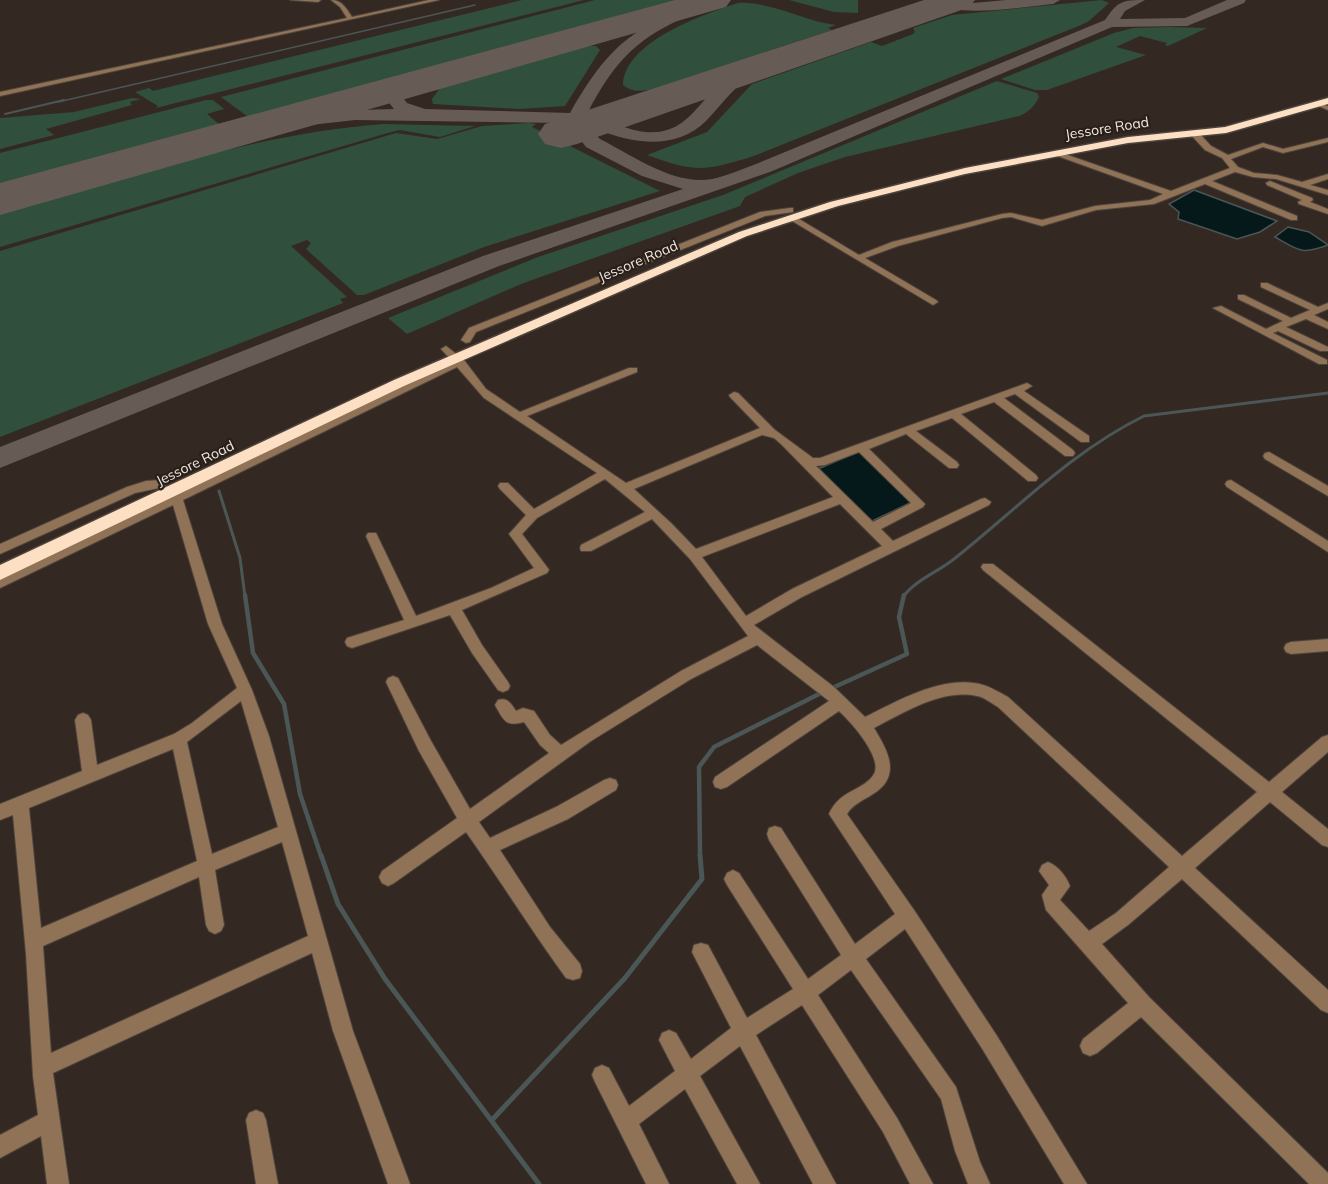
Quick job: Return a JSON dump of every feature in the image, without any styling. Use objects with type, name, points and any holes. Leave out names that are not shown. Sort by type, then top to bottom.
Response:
[{"type":"highway","points":[[454,356],[466,340],[726,233],[872,187],[1006,158],[1132,135],[1205,129],[1234,124],[1328,96]]},
{"type":"highway","name":"Jessore Road","points":[[0,573],[454,356],[790,214],[953,174],[1128,140],[1195,134],[1243,126],[1324,104]]},
{"type":"highway","points":[[0,560],[165,493]]},
{"type":"street","points":[[293,0],[318,0]]},
{"type":"street","points":[[334,0],[342,6],[350,18]]},
{"type":"street","points":[[0,94],[436,0]]},
{"type":"street","points":[[1195,134],[1208,148],[1226,158],[1235,170],[1255,176],[1328,212]]},
{"type":"street","points":[[1226,158],[1263,145],[1283,151],[1328,140]]},
{"type":"street","points":[[1056,153],[1173,195]]},
{"type":"street","points":[[858,258],[895,244],[1002,216],[1011,215],[1042,223],[1095,208],[1151,202],[1235,170]]},
{"type":"street","points":[[1255,176],[1277,177],[1328,193]]},
{"type":"street","points":[[1302,186],[1328,176]]},
{"type":"street","points":[[1205,181],[1294,218]]},
{"type":"street","points":[[1276,210],[1328,193]]},
{"type":"street","points":[[790,214],[858,258],[933,302]]},
{"type":"street","points":[[1264,285],[1317,310]]},
{"type":"street","points":[[1240,297],[1290,321]]},
{"type":"street","points":[[1266,332],[1328,306]]},
{"type":"street","points":[[1218,308],[1326,361]]},
{"type":"street","points":[[1306,315],[1328,326]]},
{"type":"street","points":[[1278,327],[1324,349]]},
{"type":"street","points":[[454,356],[486,395],[521,416],[625,488],[668,526],[745,623],[794,666],[832,695],[863,726],[876,745],[883,771],[880,779],[844,804],[837,814],[908,916],[1034,1111],[1076,1184]]},
{"type":"street","points":[[1309,368],[1326,361]]},
{"type":"street","points":[[521,416],[633,370]]},
{"type":"street","points":[[803,459],[812,463],[821,462],[1022,388],[1085,439]]},
{"type":"street","points":[[734,395],[803,459],[891,548]]},
{"type":"street","points":[[995,398],[1069,453]]},
{"type":"street","points":[[953,413],[1032,478]]},
{"type":"street","points":[[625,488],[761,431],[770,430]]},
{"type":"street","points":[[908,430],[953,465]]},
{"type":"street","points":[[860,447],[919,504],[872,528]]},
{"type":"street","points":[[1269,456],[1328,492]]},
{"type":"street","points":[[352,642],[454,609],[504,589],[542,570],[515,534],[533,515],[605,474]]},
{"type":"street","points":[[0,549],[146,484],[179,502],[215,624],[245,690],[261,735],[343,1031],[399,1184]]},
{"type":"street","points":[[1231,484],[1328,546]]},
{"type":"street","points":[[504,486],[533,515]]},
{"type":"street","points":[[0,583],[165,493]]},
{"type":"street","points":[[693,555],[842,498]]},
{"type":"street","points":[[745,623],[797,593],[986,502]]},
{"type":"street","points":[[586,548],[653,513]]},
{"type":"street","points":[[372,536],[412,622]]},
{"type":"street","points":[[988,567],[1328,839]]},
{"type":"street","points":[[454,609],[502,686]]},
{"type":"street","points":[[387,877],[560,753],[686,675],[759,637]]},
{"type":"street","points":[[1291,648],[1328,645]]},
{"type":"street","points":[[393,682],[425,746],[467,820],[489,847],[544,933],[573,971]]},
{"type":"street","points":[[863,726],[904,706],[940,693],[973,688],[1003,702],[1328,1003]]},
{"type":"street","points":[[0,812],[179,739],[197,728],[245,690]]},
{"type":"street","points":[[722,782],[772,746],[832,695]]},
{"type":"street","points":[[503,705],[513,719],[524,715],[529,716],[545,740],[560,753]]},
{"type":"street","points":[[83,720],[90,775]]},
{"type":"street","points":[[179,739],[205,862],[215,925]]},
{"type":"street","points":[[1088,943],[1122,918],[1180,866],[1328,742]]},
{"type":"street","points":[[489,847],[562,813],[610,785]]},
{"type":"street","points":[[20,803],[43,1067],[58,1184]]},
{"type":"street","points":[[33,941],[205,862],[288,831]]},
{"type":"street","points":[[775,834],[854,957],[949,1094],[957,1116],[963,1147],[980,1184]]},
{"type":"street","points":[[1048,871],[1061,886],[1051,895],[1052,904],[1142,1004],[1324,1184]]},
{"type":"street","points":[[733,879],[890,1125],[922,1184]]},
{"type":"street","points":[[626,1121],[689,1075],[742,1032],[806,992],[908,916]]},
{"type":"street","points":[[43,1067],[318,941]]},
{"type":"street","points":[[701,952],[825,1184]]},
{"type":"street","points":[[1090,1046],[1142,1004]]},
{"type":"street","points":[[669,1040],[749,1184]]},
{"type":"street","points":[[602,1075],[658,1184]]},
{"type":"street","points":[[0,1147],[49,1120]]},
{"type":"street","points":[[256,1120],[267,1184]]},
{"type":"green space","points":[[522,0],[584,0],[156,108],[158,106],[135,92],[149,88],[153,91]]},
{"type":"green space","points":[[595,0],[681,0],[253,116],[247,116],[221,97]]},
{"type":"green space","points":[[789,0],[858,0],[858,13],[834,12]]},
{"type":"green space","points":[[1102,0],[1109,3],[1081,25],[754,156],[724,165],[701,168],[678,165],[647,155],[707,132],[752,84],[871,42],[882,46],[913,34],[915,32],[913,28],[952,15]]},
{"type":"green space","points":[[738,3],[763,5],[836,25],[828,28],[832,30],[653,89],[641,91],[623,85],[627,70],[637,56],[651,43],[687,22]]},
{"type":"green space","points":[[1133,28],[1207,28],[1168,46],[1165,45],[1167,43],[1140,36],[1116,47],[1146,55],[1047,90],[1035,90],[1001,79],[1114,33]]},
{"type":"green space","points":[[587,46],[596,46],[600,50],[565,106],[519,109],[433,104],[432,99],[440,88]]},
{"type":"green space","points":[[997,81],[1037,93],[1039,97],[1031,109],[1019,116],[845,157],[798,173],[745,197],[740,206],[521,284],[407,334],[388,318],[538,257],[723,195]]},
{"type":"green space","points":[[132,98],[141,99],[130,102],[132,105],[46,129],[54,135],[0,149],[0,118],[74,112]]},
{"type":"green space","points":[[213,100],[224,109],[207,114],[220,125],[0,184],[0,153]]},
{"type":"green space","points":[[383,124],[475,126],[440,137],[400,130],[391,132],[0,247],[0,214],[237,147],[334,129]]},
{"type":"green space","points":[[536,124],[532,127],[660,191],[484,247],[364,295],[357,295],[306,249],[311,243],[307,240],[291,246],[347,297],[340,299],[343,303],[0,437],[0,251],[396,133],[437,139],[482,126]]},
{"type":"shaded area","points":[[1194,190],[1277,221],[1260,232],[1237,239],[1178,219],[1179,212],[1169,204]]},
{"type":"shaded area","points":[[1288,227],[1309,232],[1328,245],[1306,251],[1290,246],[1275,237]]},
{"type":"shaded area","points":[[860,451],[914,501],[870,522],[818,469]]},
{"type":"waterway","points":[[58,102],[475,5]]},
{"type":"waterway","points":[[5,114],[64,100]]},
{"type":"waterway","points":[[904,596],[920,581],[948,564],[1045,482],[1092,446],[1144,416],[1328,393]]},
{"type":"waterway","points":[[219,491],[240,558],[245,597]]},
{"type":"waterway","points":[[245,595],[253,653],[284,704],[300,794],[321,856]]},
{"type":"waterway","points":[[830,689],[907,654],[899,617],[904,596]]},
{"type":"waterway","points":[[700,856],[699,767],[714,747],[823,692]]},
{"type":"waterway","points":[[321,855],[338,904],[385,979],[539,1184]]},
{"type":"waterway","points":[[492,1120],[625,978],[702,879],[700,855]]},
{"type":"taxiway","points":[[576,117],[601,76],[624,47],[662,23],[716,0]]},
{"type":"taxiway","points":[[958,0],[949,4],[961,8],[1053,0]]},
{"type":"taxiway","points":[[1110,23],[1120,8],[1138,0]]},
{"type":"taxiway","points":[[1110,23],[1187,22],[1239,0]]},
{"type":"taxiway","points":[[0,458],[491,261],[763,168],[1110,23]]},
{"type":"taxiway","points":[[576,117],[627,111],[614,118],[611,124],[613,129],[643,137],[676,133],[694,123],[733,81],[760,66]]},
{"type":"taxiway","points":[[413,84],[400,91],[395,99],[401,107],[421,114]]},
{"type":"taxiway","points":[[266,125],[355,115],[576,117]]},
{"type":"taxiway","points":[[576,117],[572,128],[577,134]]},
{"type":"taxiway","points":[[590,130],[587,135],[593,143],[649,172],[678,182],[709,185]]},
{"type":"runway","points":[[0,199],[714,0]]},
{"type":"runway","points":[[561,134],[958,0]]}]
